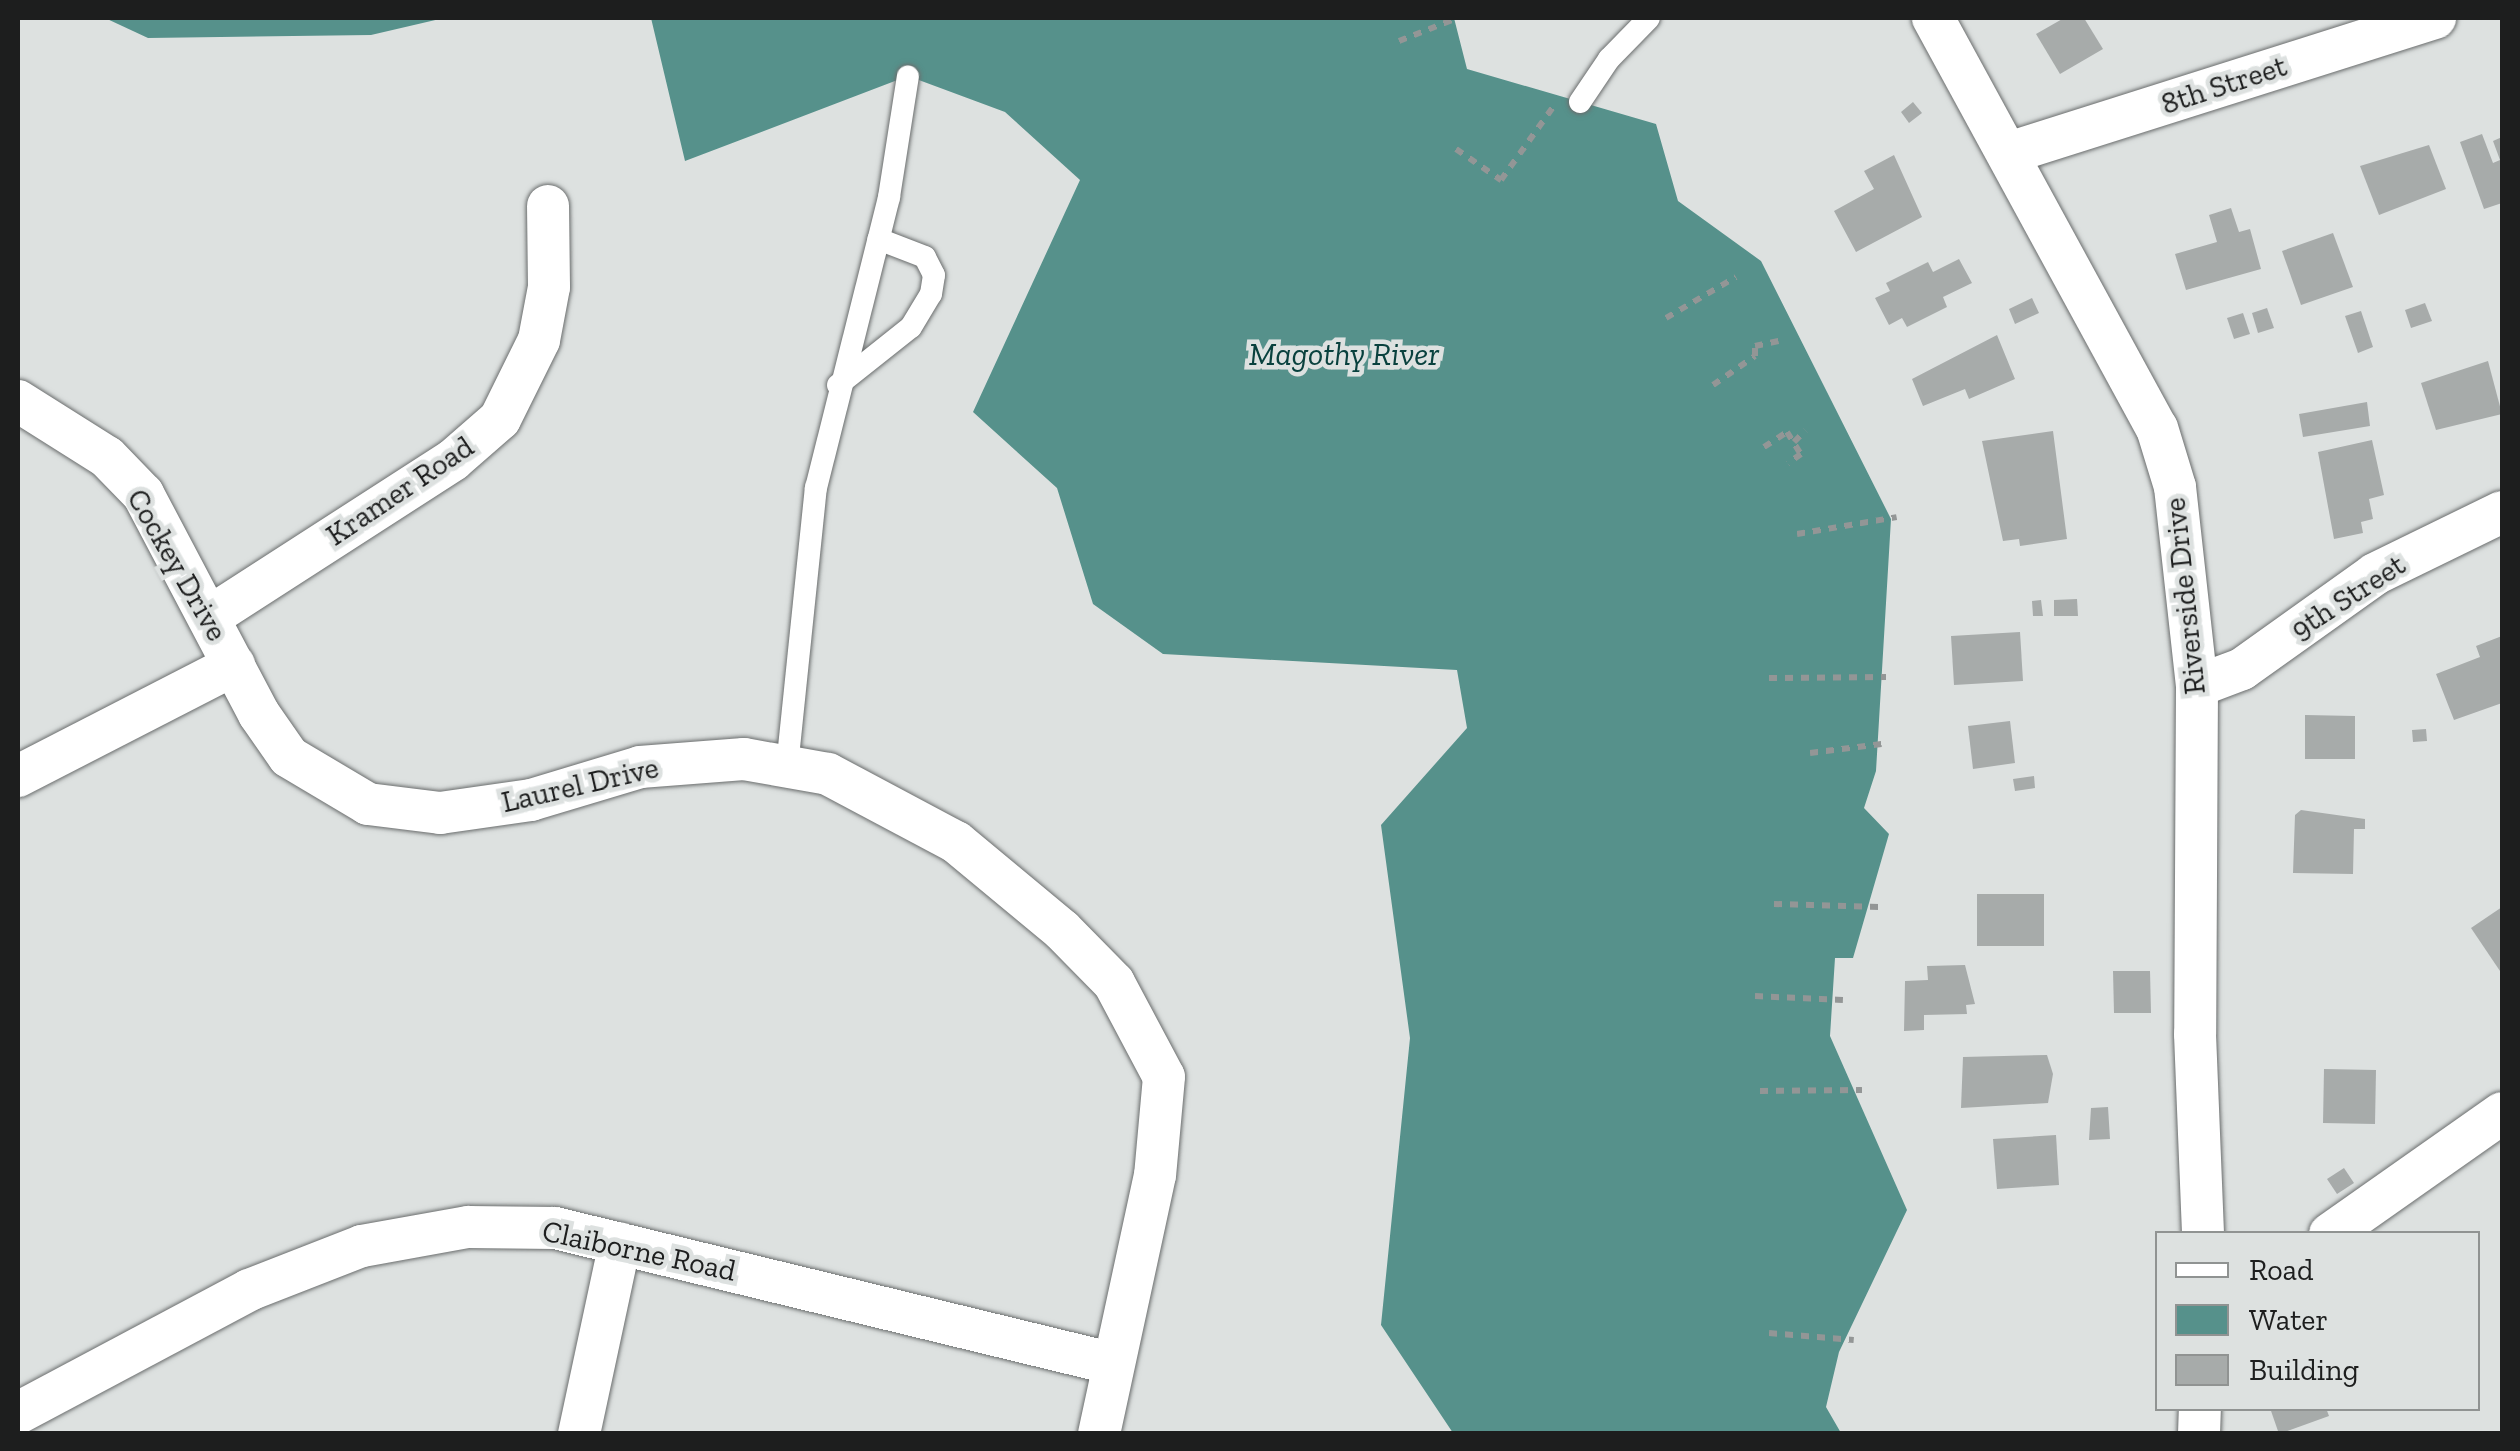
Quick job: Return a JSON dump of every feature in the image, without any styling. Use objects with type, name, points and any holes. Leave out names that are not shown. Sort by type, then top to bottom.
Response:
[{"type":"street","name":"Riverside Drive","points":[[1933,18],[2012,152],[2157,428],[2175,487],[2197,686],[2194,1034],[2202,1231]]},
{"type":"street","name":"8th Street","points":[[2012,152],[2436,18]]},
{"type":"street","name":"Kramer Road","points":[[210,616],[453,460],[500,419],[539,340],[549,287],[548,206]]},
{"type":"street","name":"Cockey Drive","points":[[18,401],[107,457],[143,494],[234,665]]},
{"type":"street","name":"9th Street","points":[[2197,686],[2242,669],[2375,574],[2502,512]]},
{"type":"street","name":"Laurel Drive","points":[[234,665],[289,757],[368,804],[440,814],[530,800],[640,767],[744,759],[858,788],[956,842],[1062,930],[1114,984],[1145,1035],[1164,1077],[1162,1122],[1110,1363],[1100,1434]]},
{"type":"street","points":[[18,776],[234,665]]},
{"type":"street","points":[[2334,1231],[2502,1114]]},
{"type":"street","name":"Claiborne Road","points":[[18,1413],[248,1290],[362,1246],[468,1226],[555,1228],[1110,1363]]},
{"type":"street","points":[[578,1434],[620,1244]]},
{"type":"lane","points":[[1573,96],[1650,18]]},
{"type":"lane","points":[[787,767],[816,488],[838,385],[878,239],[908,76]]},
{"type":"lane","points":[[838,385],[911,327],[930,294],[934,275],[926,256],[878,239]]},
{"type":"path","points":[[1399,41],[1458,18]]},
{"type":"path","points":[[1456,149],[1501,180],[1573,96]]},
{"type":"path","points":[[1666,318],[1736,278]]},
{"type":"path","points":[[1713,384],[1756,356],[1754,346],[1778,341]]},
{"type":"path","points":[[1764,446],[1787,432],[1800,454],[1788,463]]},
{"type":"path","points":[[1794,442],[1805,432]]},
{"type":"path","points":[[1797,534],[1897,517]]},
{"type":"path","points":[[1769,678],[1886,676]]},
{"type":"path","points":[[1810,753],[1882,744]]},
{"type":"path","points":[[1774,904],[1879,907]]},
{"type":"path","points":[[1755,996],[1843,1000]]},
{"type":"path","points":[[1760,1091],[1862,1090]]},
{"type":"path","points":[[1769,1333],[1854,1340]]},
{"type":"water","points":[[105,18],[444,18],[371,35],[148,38]]},
{"type":"water","name":"Magothy River","points":[[651,18],[1454,18],[1467,69],[1656,124],[1678,201],[1761,261],[1891,519],[1876,771],[1864,808],[1889,834],[1853,958],[1835,958],[1830,1036],[1907,1210],[1839,1352],[1826,1407],[1841,1433],[1453,1433],[1381,1325],[1410,1038],[1381,825],[1467,728],[1457,670],[1163,654],[1093,604],[1057,488],[973,412],[1080,180],[1005,112],[908,76],[685,161]]},
{"type":"building","points":[[2064,18],[2084,18],[2103,49],[2060,74],[2036,34]]},
{"type":"building","points":[[1913,102],[1922,113],[1909,123],[1901,112]]},
{"type":"building","points":[[2482,134],[2493,163],[2500,160],[2493,141],[2502,137],[2502,203],[2484,209],[2460,142]]},
{"type":"building","points":[[2429,145],[2446,189],[2379,215],[2360,166]]},
{"type":"building","points":[[1894,155],[1922,217],[1856,252],[1834,211],[1874,189],[1864,171]]},
{"type":"building","points":[[2231,208],[2239,232],[2250,229],[2261,269],[2186,290],[2175,254],[2217,242],[2209,215]]},
{"type":"building","points":[[2333,233],[2353,287],[2301,305],[2282,251]]},
{"type":"building","points":[[1959,259],[1972,283],[1943,297],[1947,307],[1907,327],[1902,318],[1889,325],[1875,298],[1890,291],[1886,283],[1928,262],[1933,272]]},
{"type":"building","points":[[2032,298],[2039,313],[2015,324],[2009,309]]},
{"type":"building","points":[[2425,303],[2432,321],[2411,328],[2405,310]]},
{"type":"building","points":[[2267,308],[2274,328],[2258,333],[2252,313]]},
{"type":"building","points":[[2361,311],[2373,347],[2358,353],[2345,316]]},
{"type":"building","points":[[2243,313],[2250,334],[2234,339],[2227,318]]},
{"type":"building","points":[[1997,335],[2015,379],[1969,399],[1965,389],[1923,406],[1912,379]]},
{"type":"building","points":[[2488,361],[2502,414],[2436,430],[2421,383]]},
{"type":"building","points":[[2367,402],[2370,426],[2303,437],[2299,414]]},
{"type":"building","points":[[2053,431],[2067,539],[2020,546],[2019,539],[2003,541],[1982,441]]},
{"type":"building","points":[[2372,440],[2384,495],[2369,499],[2373,519],[2361,522],[2363,533],[2334,539],[2318,452]]},
{"type":"building","points":[[2077,599],[2078,616],[2054,616],[2054,600]]},
{"type":"building","points":[[2041,600],[2043,616],[2033,616],[2032,601]]},
{"type":"building","points":[[2020,632],[2023,681],[1954,685],[1951,636]]},
{"type":"building","points":[[2502,636],[2502,703],[2454,720],[2436,674],[2480,657],[2476,646]]},
{"type":"building","points":[[2305,715],[2355,716],[2355,759],[2305,759]]},
{"type":"building","points":[[2010,721],[2015,763],[1973,769],[1968,726]]},
{"type":"building","points":[[2426,729],[2427,741],[2413,742],[2412,730]]},
{"type":"building","points":[[2034,776],[2035,788],[2015,791],[2013,779]]},
{"type":"building","points":[[2301,810],[2365,819],[2365,829],[2354,829],[2353,874],[2293,873],[2295,815]]},
{"type":"building","points":[[1977,894],[2044,894],[2044,946],[1977,946]]},
{"type":"building","points":[[2502,907],[2502,974],[2471,928]]},
{"type":"building","points":[[1965,965],[1975,1004],[1966,1005],[1967,1014],[1924,1015],[1924,1030],[1904,1031],[1905,981],[1928,980],[1927,966]]},
{"type":"building","points":[[2113,971],[2150,971],[2151,1013],[2114,1013]]},
{"type":"building","points":[[2047,1055],[2053,1074],[2048,1103],[1961,1108],[1963,1057]]},
{"type":"building","points":[[2324,1069],[2376,1070],[2375,1124],[2323,1123]]},
{"type":"building","points":[[2108,1107],[2110,1139],[2089,1140],[2091,1108]]},
{"type":"building","points":[[2056,1135],[2059,1185],[1997,1189],[1993,1139]]},
{"type":"building","points":[[2344,1168],[2354,1183],[2337,1194],[2327,1179]]},
{"type":"building","points":[[2271,1411],[2327,1411],[2329,1416],[2279,1434]]}]
